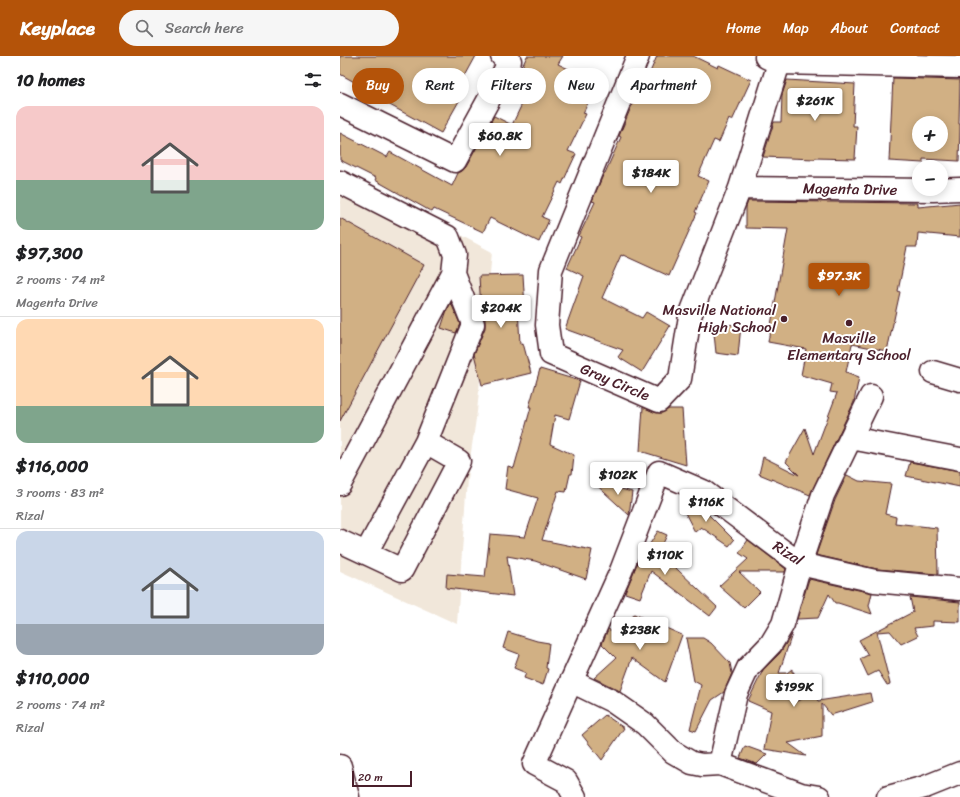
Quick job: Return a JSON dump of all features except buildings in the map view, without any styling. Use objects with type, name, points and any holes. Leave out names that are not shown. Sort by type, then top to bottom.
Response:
[{"type":"street","points":[[340,104],[454,161],[510,61],[502,56]]},
{"type":"street","name":"Gray Circle","points":[[638,56],[552,270],[547,325],[551,354],[659,401],[680,379],[690,316],[740,188],[773,58]]},
{"type":"street","points":[[773,58],[960,67]]},
{"type":"street","points":[[340,182],[448,237],[454,255],[453,273],[473,324],[426,442],[366,553]]},
{"type":"street","name":"Magenta Drive","points":[[740,188],[960,189]]},
{"type":"street","points":[[340,484],[453,273]]},
{"type":"street","points":[[933,372],[960,380]]},
{"type":"street","points":[[720,764],[736,694],[748,668],[771,644],[783,624],[800,564],[823,496],[870,396]]},
{"type":"street","points":[[851,438],[960,459]]},
{"type":"street","points":[[340,541],[402,570],[459,461],[426,442]]},
{"type":"street","name":"Rizal","points":[[572,681],[621,571],[659,472],[703,491],[800,564],[874,581],[960,589]]},
{"type":"street","points":[[575,797],[566,781],[534,764],[572,681],[612,701],[645,724],[673,752],[692,763],[702,765],[720,764],[801,794],[819,797]]},
{"type":"street","points":[[340,766],[348,797]]},
{"type":"street","points":[[888,797],[925,787],[960,773]]},
{"type":"shaded area","points":[[340,171],[492,252],[477,412],[467,479],[457,624],[340,571]]},
{"type":"place","name":"Masville National High School","points":[[784,319]]},
{"type":"place","name":"Masville Elementary School","points":[[849,323]]}]
